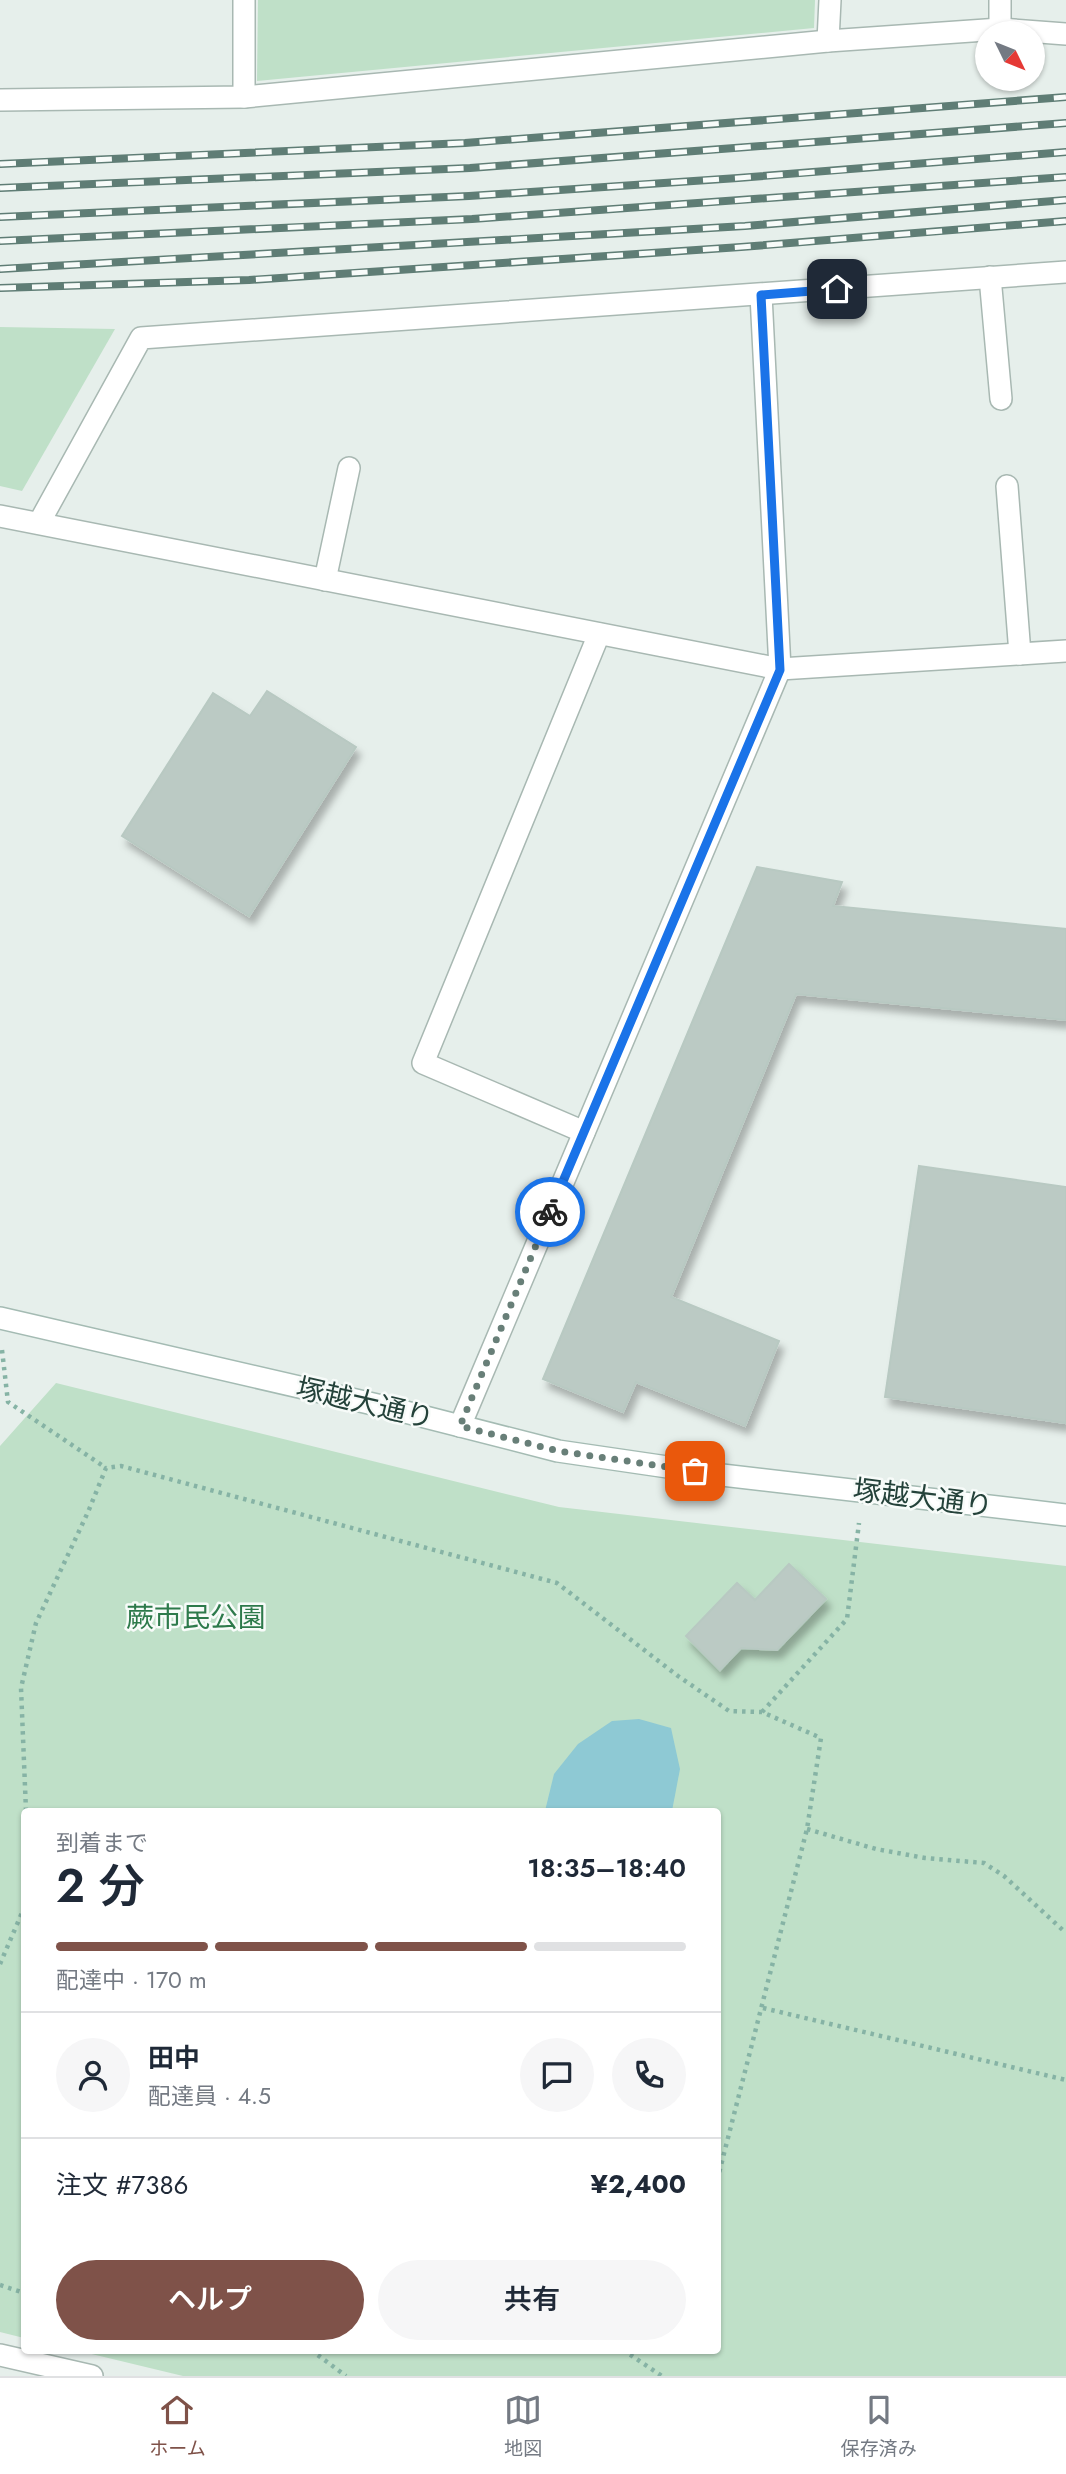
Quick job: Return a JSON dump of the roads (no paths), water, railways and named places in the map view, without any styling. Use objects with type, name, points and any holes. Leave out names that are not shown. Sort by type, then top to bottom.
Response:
[{"type":"street","points":[[244,0],[244,97]]},
{"type":"street","points":[[828,41],[830,0]]},
{"type":"street","points":[[1000,0],[1000,21]]},
{"type":"street","points":[[0,100],[244,97],[828,41],[975,31]]},
{"type":"street","points":[[1045,32],[1066,34]]},
{"type":"street","points":[[39,523],[141,338],[1066,272]]},
{"type":"street","points":[[990,277],[1001,399]]},
{"type":"street","points":[[460,1426],[780,670],[761,295]]},
{"type":"street","points":[[325,580],[349,468]]},
{"type":"street","points":[[1007,486],[1020,654]]},
{"type":"street","points":[[0,516],[780,670],[1066,652]]},
{"type":"street","points":[[584,1132],[423,1063],[599,634]]},
{"type":"street","name":"塚越大通り","points":[[0,1318],[558,1451],[722,1475],[1066,1515]]},
{"type":"street","points":[[0,2355],[92,2376]]},
{"type":"water","points":[[639,1719],[671,1728],[680,1769],[673,1808],[546,1808],[554,1774],[578,1744],[612,1721]]},
{"type":"railway","points":[[0,164],[465,143],[1066,97]]},
{"type":"railway","points":[[0,188],[470,168],[1066,123]]},
{"type":"railway","points":[[0,217],[469,196],[1066,152]]},
{"type":"railway","points":[[0,241],[472,219],[1066,177]]},
{"type":"railway","points":[[0,269],[745,226],[1066,200]]},
{"type":"railway","points":[[0,288],[249,280],[741,247],[1066,221]]},
{"type":"park label","name":"蕨市民公園","points":[[196,1617]]}]
